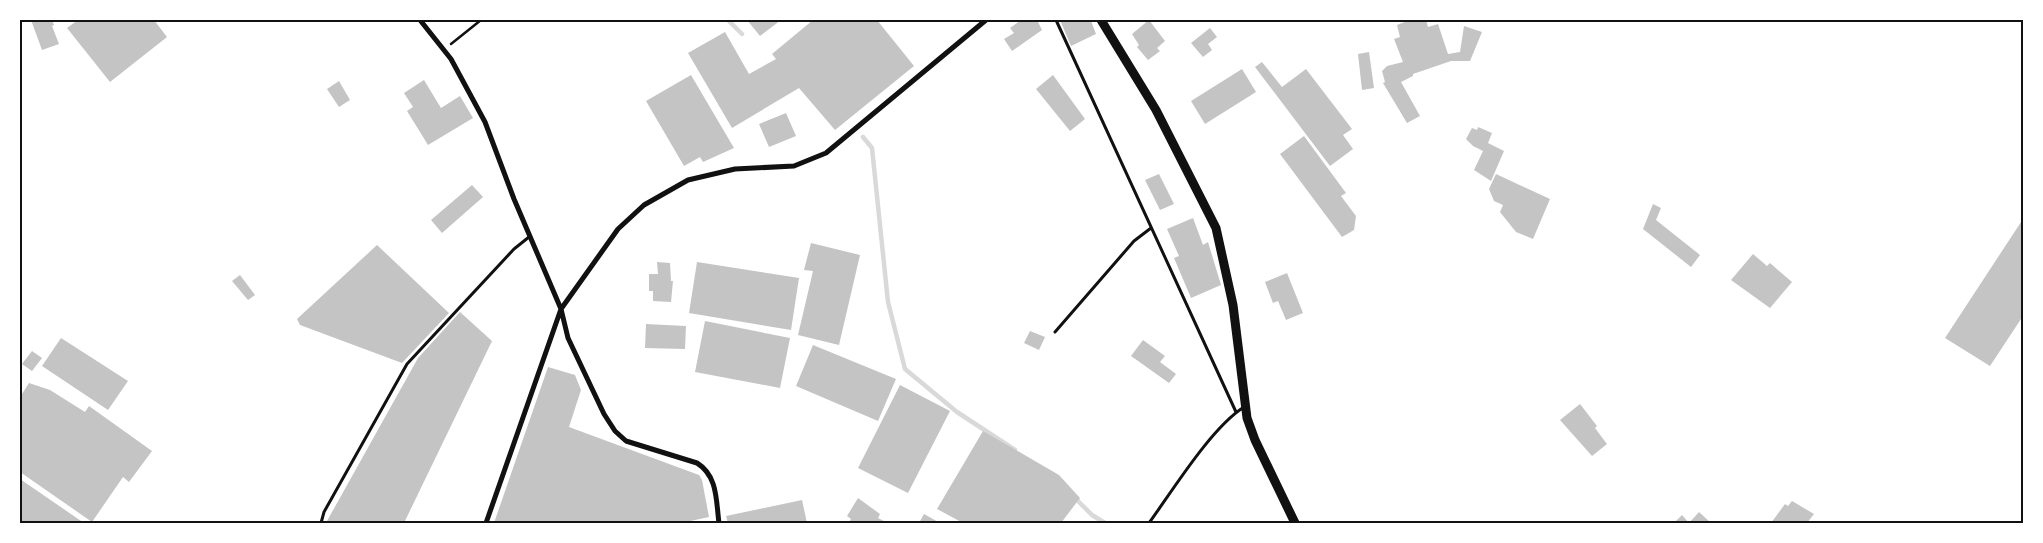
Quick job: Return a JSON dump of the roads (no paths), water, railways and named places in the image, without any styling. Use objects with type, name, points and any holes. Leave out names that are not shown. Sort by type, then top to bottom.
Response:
[{"type":"street","points":[[420,20],[444,50],[462,78],[485,122],[529,237],[561,309],[568,338],[604,414],[615,432],[626,441],[697,463],[706,469],[713,484],[718,523]]},
{"type":"street","points":[[486,523],[561,309],[618,229],[644,204],[688,180],[735,169],[794,166],[826,153],[986,20]]},
{"type":"street","points":[[1101,20],[1156,110],[1216,228],[1233,305],[1244,406],[1255,440],[1295,523]]},
{"type":"lane","points":[[1056,20],[1236,412]]},
{"type":"lane","points":[[1055,332],[1134,241],[1151,228]]},
{"type":"lane","points":[[321,523],[324,512],[407,364],[514,249],[529,237]]},
{"type":"lane","points":[[1149,523],[1214,435],[1244,406]]},
{"type":"waterway","points":[[728,20],[742,34]]},
{"type":"waterway","points":[[863,137],[872,148],[888,302],[905,369],[957,412],[1015,450]]},
{"type":"waterway","points":[[1074,497],[1092,515],[1105,523]]}]
